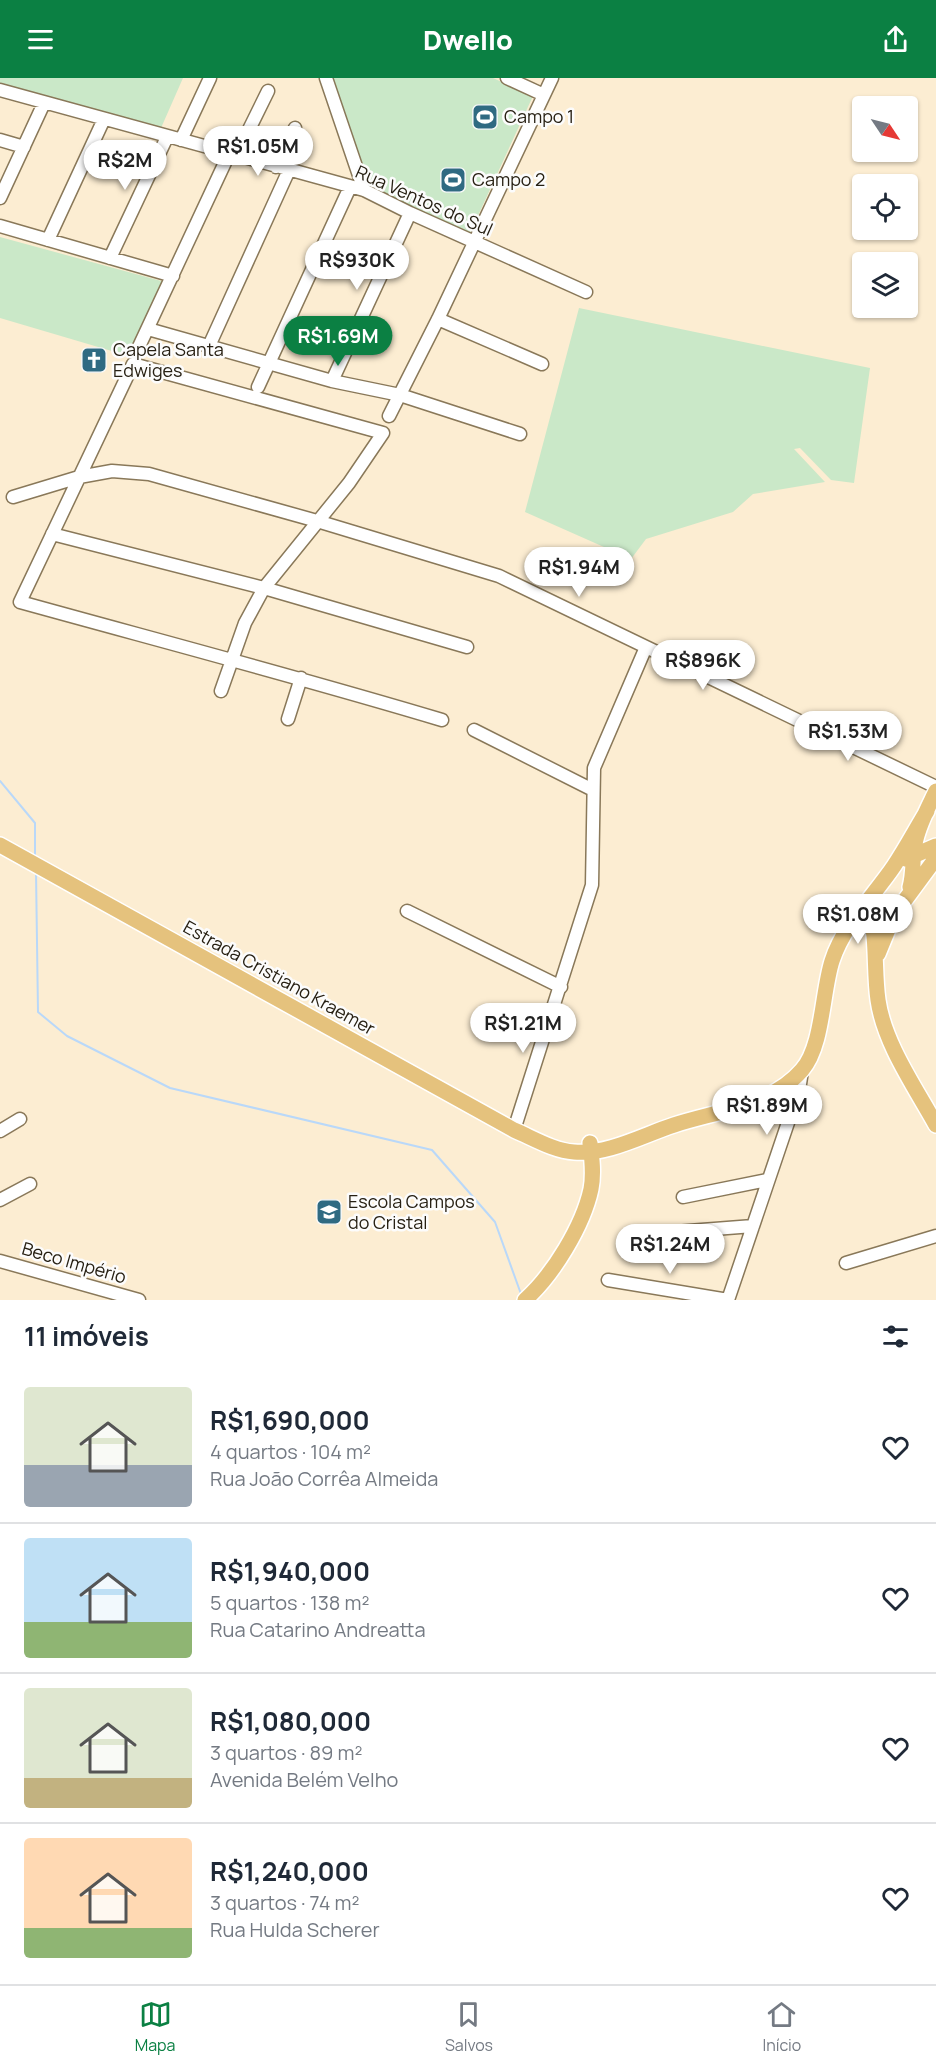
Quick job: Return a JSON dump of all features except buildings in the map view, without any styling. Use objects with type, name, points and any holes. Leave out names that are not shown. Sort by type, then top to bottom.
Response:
[{"type":"main road","points":[[909,893],[914,873],[916,838],[936,789]]},
{"type":"main road","points":[[795,1101],[790,1094],[792,1079],[814,1050],[832,961],[850,925],[896,864],[927,811]]},
{"type":"main road","name":"Estrada Cristiano Kraemer","points":[[0,845],[514,1131],[559,1149],[574,1152],[746,1105],[792,1079]]},
{"type":"main road","points":[[896,864],[936,846]]},
{"type":"main road","points":[[875,963],[879,948],[894,915],[936,858]]},
{"type":"main road","points":[[871,899],[867,911],[874,940],[878,1001],[884,1023],[891,1043],[936,1125]]},
{"type":"main road","points":[[850,925],[858,922],[885,921],[894,915]]},
{"type":"main road","name":"Estrada Cristiano Kraemer","points":[[542,1141],[590,1147],[611,1147],[675,1125]]},
{"type":"main road","points":[[590,1147],[591,1182]]},
{"type":"main road","points":[[529,1296],[576,1228],[591,1182],[611,1147]]},
{"type":"main road","points":[[559,1149],[576,1160],[591,1182]]},
{"type":"street","points":[[181,140],[210,78]]},
{"type":"street","points":[[326,78],[364,190]]},
{"type":"street","points":[[507,78],[544,95]]},
{"type":"street","points":[[390,416],[552,78]]},
{"type":"street","name":"Rua Ventos do Sul","points":[[0,90],[364,190],[586,292]]},
{"type":"street","points":[[136,353],[172,276],[268,91]]},
{"type":"street","points":[[0,198],[44,103]]},
{"type":"street","points":[[48,240],[104,119]]},
{"type":"street","points":[[209,346],[282,168],[295,128]]},
{"type":"street","points":[[110,258],[167,136]]},
{"type":"street","points":[[0,140],[24,147]]},
{"type":"street","points":[[258,387],[350,187]]},
{"type":"street","points":[[332,381],[410,213]]},
{"type":"street","points":[[0,226],[172,276]]},
{"type":"street","points":[[438,319],[542,364]]},
{"type":"street","points":[[148,329],[332,381],[400,395],[520,434]]},
{"type":"street","points":[[222,691],[232,660],[245,622],[264,588],[349,483],[383,433],[133,364],[20,602],[232,660],[301,678],[442,720]]},
{"type":"street","points":[[13,497],[79,477],[112,471],[149,474],[499,576],[936,789]]},
{"type":"street","points":[[52,534],[264,588],[467,647]]},
{"type":"street","points":[[514,1131],[592,885],[594,768],[646,647]]},
{"type":"street","points":[[288,719],[301,678]]},
{"type":"street","points":[[474,730],[593,790]]},
{"type":"street","points":[[407,911],[561,987]]},
{"type":"street","points":[[608,1280],[728,1300],[795,1101],[792,1079]]},
{"type":"street","points":[[0,1131],[20,1119]]},
{"type":"street","points":[[683,1197],[767,1180]]},
{"type":"street","points":[[0,1200],[30,1184]]},
{"type":"street","points":[[637,1235],[753,1226]]},
{"type":"street","points":[[846,1263],[936,1236]]},
{"type":"street","name":"Beco Império","points":[[0,1261],[139,1300]]},
{"type":"green space","points":[[0,78],[183,78],[161,128],[0,83]]},
{"type":"green space","points":[[330,78],[493,78],[533,96],[470,233],[367,186]]},
{"type":"green space","points":[[0,237],[165,282],[132,357],[0,318]]},
{"type":"green space","points":[[579,308],[870,368],[854,483],[831,480],[800,448],[794,449],[825,482],[753,494],[733,512],[646,539],[631,559],[525,512]]},
{"type":"waterway","points":[[0,781],[35,823],[35,857]]},
{"type":"waterway","points":[[36,872],[38,1012],[67,1036],[170,1088],[432,1150],[495,1222],[521,1294]]},
{"type":"place","name":"Campo 1","points":[[485,117]]},
{"type":"place","name":"Campo 2","points":[[453,180]]},
{"type":"place","name":"Capela Santa Edwiges","points":[[94,360]]},
{"type":"place","name":"Escola Campos do Cristal","points":[[329,1212]]}]
